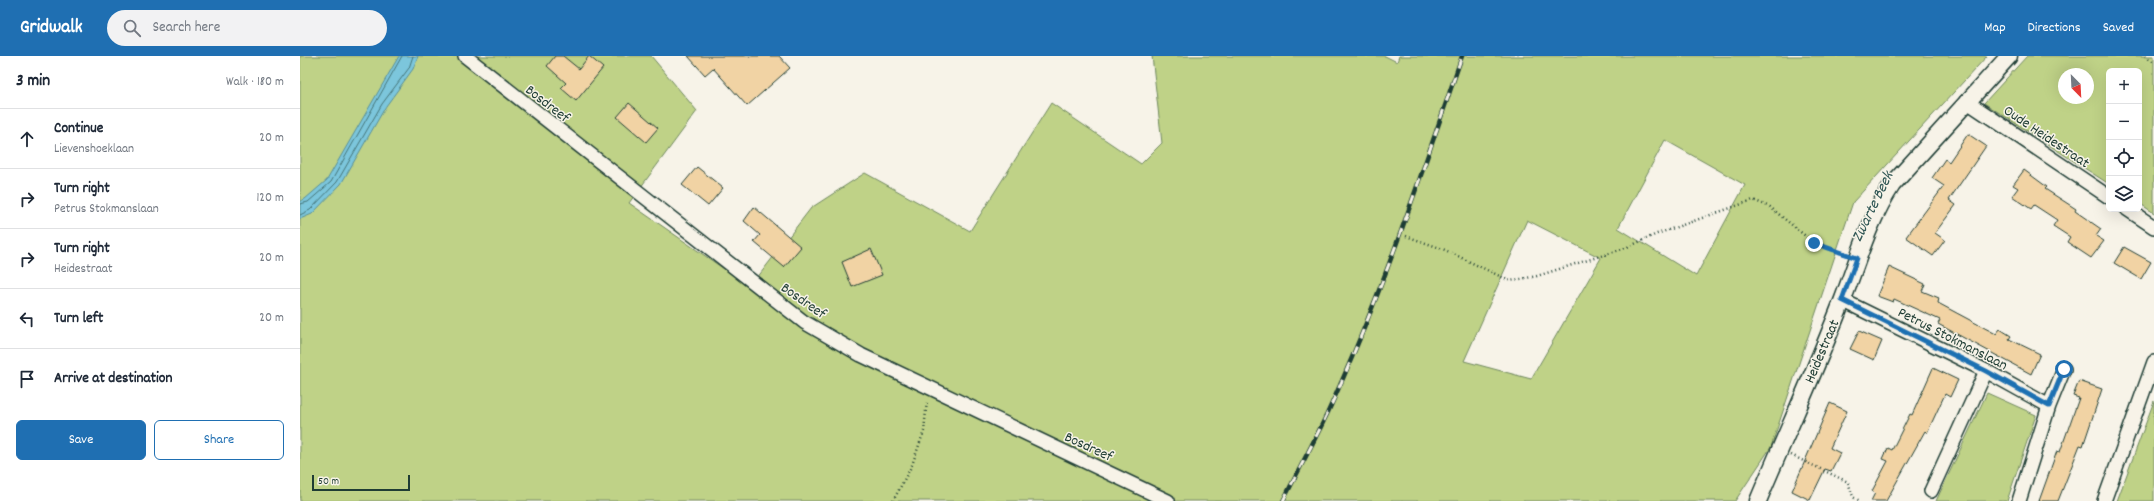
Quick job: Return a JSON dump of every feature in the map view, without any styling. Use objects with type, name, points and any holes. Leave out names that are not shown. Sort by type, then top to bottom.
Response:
[{"type":"street","name":"Bosdreef","points":[[465,56],[792,313],[854,351],[928,388],[1168,501]]},
{"type":"street","name":"Heidestraat","points":[[1758,501],[1842,300],[1857,258],[1879,205],[1892,185],[2008,56]]},
{"type":"street","name":"Oude Heidestraat","points":[[1966,101],[2106,195]]},
{"type":"street","points":[[2132,212],[2154,227]]},
{"type":"street","name":"Petrus Stokmanslaan","points":[[1842,300],[1986,371],[2049,406]]},
{"type":"street","points":[[2104,501],[2154,362]]},
{"type":"street","points":[[2019,501],[2049,406],[2064,369]]},
{"type":"street","points":[[1931,491],[1986,371]]},
{"type":"path","points":[[2145,56],[2154,62]]},
{"type":"path","points":[[1406,236],[1443,249],[1510,281],[1537,276],[1623,249],[1657,234],[1753,200],[1770,207],[1814,243],[1857,258]]},
{"type":"path","points":[[893,501],[912,464],[924,431],[928,388]]},
{"type":"path","points":[[1780,450],[1848,482],[1853,497],[1860,501]]},
{"type":"green space","points":[[300,56],[651,56],[697,111],[629,203],[750,287],[811,208],[865,173],[970,231],[1051,103],[1141,164],[1162,143],[1152,56],[1385,56],[1397,62],[1399,56],[1987,56],[1853,202],[1771,447],[1735,501],[300,501]],"holes":[[[1665,140],[1745,185],[1696,276],[1618,228]],[[1527,220],[1601,258],[1531,379],[1464,361]]]},
{"type":"green space","points":[[2027,56],[2154,56],[2154,213],[2142,205],[2142,68],[2106,68],[2106,182],[1984,103]]},
{"type":"green space","points":[[1987,393],[2036,415],[2007,501],[1936,501]]},
{"type":"green space","points":[[2154,401],[2154,501],[2117,501]]},
{"type":"water","points":[[399,56],[418,56],[413,69],[386,106],[341,184],[312,214],[300,219],[300,201],[305,199],[327,180]]},
{"type":"building","points":[[555,56],[563,56],[579,69],[589,56],[603,68],[576,101],[561,88],[566,83],[547,66]]},
{"type":"building","points":[[688,56],[779,56],[790,68],[747,106],[713,68],[705,75]]},
{"type":"building","points":[[629,103],[658,128],[646,142],[617,117]]},
{"type":"building","points":[[1968,134],[1986,146],[1949,200],[1956,205],[1935,233],[1945,240],[1933,256],[1906,237],[1944,186],[1932,178],[1945,159],[1949,162]]},
{"type":"building","points":[[697,167],[723,188],[708,206],[682,185]]},
{"type":"building","points":[[2024,170],[2047,187],[2045,189],[2076,209],[2075,211],[2101,229],[2096,236],[2104,241],[2091,258],[2067,242],[2070,237],[2053,226],[2057,220],[2034,205],[2031,209],[2012,196],[2018,188],[2013,185]]},
{"type":"building","points":[[754,207],[801,247],[784,267],[754,242],[760,235],[744,221]]},
{"type":"building","points":[[2124,247],[2151,262],[2141,279],[2114,263]]},
{"type":"building","points":[[871,249],[882,275],[852,287],[842,262]]},
{"type":"building","points":[[1889,267],[1925,284],[1922,291],[1939,298],[1938,303],[1996,334],[2000,329],[2011,336],[2009,339],[2040,354],[2031,374],[1938,324],[1940,320],[1894,299],[1893,302],[1877,296]]},
{"type":"building","points":[[1859,331],[1882,341],[1874,360],[1850,349]]},
{"type":"building","points":[[1933,368],[1958,380],[1950,397],[1945,394],[1927,433],[1925,431],[1886,501],[1871,501],[1875,493],[1872,491],[1888,461],[1883,459],[1888,448],[1892,450],[1910,414],[1912,415]]},
{"type":"building","points":[[2079,381],[2102,389],[2083,446],[2080,445],[2058,501],[2039,501],[2057,451],[2060,452],[2079,398],[2073,396]]},
{"type":"building","points":[[1830,403],[1847,411],[1830,448],[1840,453],[1831,471],[1825,469],[1810,500],[1792,491]]},
{"type":"railway","points":[[1283,501],[1328,412],[1366,325],[1400,236],[1462,56]]},
{"type":"route","points":[[1814,243],[1857,258],[1842,300],[1986,371],[2049,406],[2064,369]]},
{"type":"water label","name":"Zwarte Beek","points":[[1871,206]]}]
